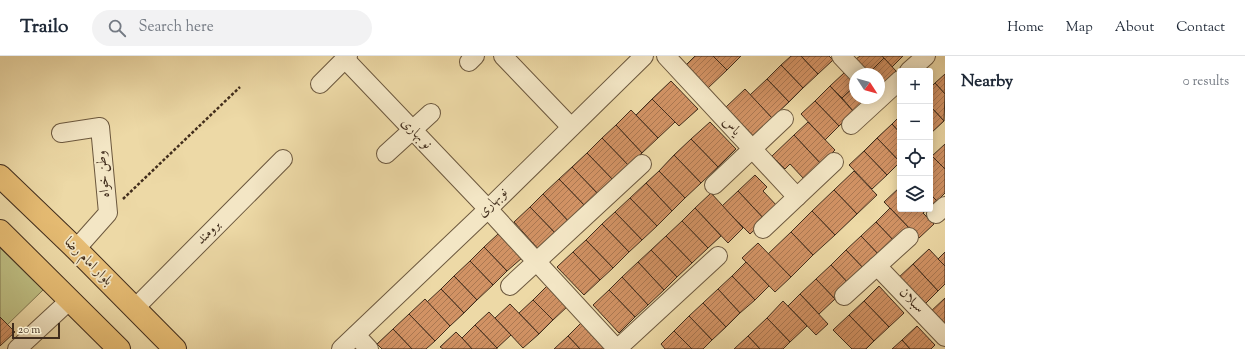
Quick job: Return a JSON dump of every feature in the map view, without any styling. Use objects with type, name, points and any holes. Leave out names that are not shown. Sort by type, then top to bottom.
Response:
[{"type":"main road","name":"بلوار امام رضا","points":[[0,176],[135,308],[159,341],[176,349]]},
{"type":"main road","points":[[0,230],[119,349]]},
{"type":"street","points":[[503,56],[572,127]]},
{"type":"street","name":"نوبهاری","points":[[341,349],[488,209],[644,56]]},
{"type":"street","name":"یاس","points":[[666,56],[797,197]]},
{"type":"street","points":[[842,56],[853,68]]},
{"type":"street","points":[[912,68],[926,56]]},
{"type":"street","points":[[320,84],[347,58]]},
{"type":"street","name":"نو بهاری","points":[[347,58],[413,131],[488,209],[536,263],[617,349],[718,256]]},
{"type":"street","points":[[885,93],[897,83]]},
{"type":"street","points":[[851,125],[873,104]]},
{"type":"street","points":[[386,154],[431,114]]},
{"type":"street","points":[[714,185],[784,119]]},
{"type":"street","name":"وطن خواه","points":[[62,133],[100,127],[108,213],[76,249]]},
{"type":"street","name":"برومند","points":[[135,308],[283,159]]},
{"type":"street","points":[[763,229],[834,162]]},
{"type":"street","points":[[510,286],[642,164]]},
{"type":"street","points":[[844,296],[909,237]]},
{"type":"street","name":"سبلان","points":[[877,266],[945,337]]},
{"type":"street","points":[[17,349],[70,300]]},
{"type":"street","points":[[356,335],[369,349]]},
{"type":"path","points":[[108,213],[240,87]]},
{"type":"green space","points":[[0,248],[43,290],[7,325],[0,317]]},
{"type":"building","points":[[695,56],[713,56],[727,70],[708,88],[686,65]]},
{"type":"building","points":[[713,56],[741,56],[727,70]]},
{"type":"building","points":[[791,56],[801,56],[818,74],[803,88],[781,65]]},
{"type":"building","points":[[801,56],[829,56],[833,60],[818,74]]},
{"type":"building","points":[[860,56],[882,56],[884,58],[874,68],[864,68],[856,59]]},
{"type":"building","points":[[882,56],[903,56],[892,67]]},
{"type":"building","points":[[884,58],[896,71],[885,81],[885,68],[874,68]]},
{"type":"building","points":[[781,65],[803,88],[789,102],[767,79]]},
{"type":"building","points":[[844,73],[849,78],[849,92],[842,98],[830,86]]},
{"type":"building","points":[[945,74],[945,94],[935,83]]},
{"type":"building","points":[[767,79],[789,102],[772,118],[750,95]]},
{"type":"building","points":[[671,81],[698,109],[679,126],[652,99]]},
{"type":"building","points":[[935,83],[945,94],[944,121],[933,109],[933,85]]},
{"type":"building","points":[[830,86],[854,112],[839,126],[815,101]]},
{"type":"building","points":[[745,89],[772,118],[753,136],[726,107]]},
{"type":"building","points":[[849,92],[849,104],[862,104],[854,112],[842,98]]},
{"type":"building","points":[[652,99],[675,122],[658,138],[636,115]]},
{"type":"building","points":[[815,101],[839,126],[825,140],[801,114]]},
{"type":"building","points":[[933,109],[944,121],[933,131]]},
{"type":"building","points":[[631,110],[658,138],[642,153],[616,125]]},
{"type":"building","points":[[897,119],[897,130],[892,124]]},
{"type":"building","points":[[710,122],[736,149],[718,167],[691,139]]},
{"type":"building","points":[[808,122],[835,150],[821,164],[794,135]]},
{"type":"building","points":[[892,124],[897,130],[897,159],[877,138]]},
{"type":"building","points":[[616,125],[642,153],[629,166],[602,138]]},
{"type":"building","points":[[794,135],[821,164],[804,179],[790,164],[785,169],[772,156]]},
{"type":"building","points":[[602,138],[629,166],[614,181],[587,153]]},
{"type":"building","points":[[877,138],[897,159],[897,165],[887,175],[864,151]]},
{"type":"building","points":[[691,139],[718,167],[701,183],[674,155]]},
{"type":"building","points":[[945,144],[945,169],[933,157],[933,155]]},
{"type":"building","points":[[864,151],[887,175],[872,189],[849,165]]},
{"type":"building","points":[[587,153],[614,181],[599,195],[572,167]]},
{"type":"building","points":[[674,155],[701,183],[685,198],[659,171]]},
{"type":"building","points":[[933,157],[945,169],[945,193],[937,201],[933,197]]},
{"type":"building","points":[[572,167],[599,195],[586,207],[559,179]]},
{"type":"building","points":[[659,171],[685,198],[672,211],[646,183]]},
{"type":"building","points":[[854,171],[877,195],[857,214],[834,190]]},
{"type":"building","points":[[755,175],[767,187],[763,191],[778,207],[765,220],[738,191]]},
{"type":"building","points":[[559,179],[586,207],[570,223],[543,194]]},
{"type":"building","points":[[646,183],[672,211],[657,226],[630,198]]},
{"type":"building","points":[[834,190],[857,214],[835,235],[812,211]]},
{"type":"building","points":[[897,190],[897,212],[924,212],[923,213],[934,224],[919,238],[884,202]]},
{"type":"building","points":[[738,191],[765,220],[750,234],[722,206]]},
{"type":"building","points":[[711,193],[743,228],[728,243],[695,208]]},
{"type":"building","points":[[543,194],[570,223],[557,235],[530,207]]},
{"type":"building","points":[[933,197],[937,201],[933,204]]},
{"type":"building","points":[[630,198],[657,226],[642,240],[615,212]]},
{"type":"building","points":[[530,207],[557,235],[540,251],[514,222]]},
{"type":"building","points":[[695,208],[721,236],[708,248],[682,221]]},
{"type":"building","points":[[890,208],[909,228],[895,242],[876,222]]},
{"type":"building","points":[[812,211],[835,235],[813,255],[791,232]]},
{"type":"building","points":[[615,212],[642,240],[629,252],[602,224]]},
{"type":"building","points":[[682,221],[708,248],[692,263],[666,236]]},
{"type":"building","points":[[876,222],[895,242],[880,256],[861,236]]},
{"type":"building","points":[[602,224],[629,252],[613,268],[586,240]]},
{"type":"building","points":[[791,232],[813,255],[791,277],[768,254]]},
{"type":"building","points":[[498,234],[522,258],[507,271],[484,247]]},
{"type":"building","points":[[666,236],[692,263],[677,277],[651,250]]},
{"type":"building","points":[[861,236],[880,256],[865,270],[846,250]]},
{"type":"building","points":[[586,240],[613,268],[600,280],[573,252]]},
{"type":"building","points":[[758,243],[791,277],[775,292],[742,258]]},
{"type":"building","points":[[484,247],[507,271],[493,285],[470,261]]},
{"type":"building","points":[[929,249],[945,266],[945,284],[938,291],[913,264]]},
{"type":"building","points":[[651,250],[677,277],[664,290],[638,262]]},
{"type":"building","points":[[846,250],[865,270],[850,285],[831,265]]},
{"type":"building","points":[[573,252],[600,280],[584,295],[557,267]]},
{"type":"building","points":[[945,252],[945,266],[938,259]]},
{"type":"building","points":[[470,261],[493,285],[477,300],[454,276]]},
{"type":"building","points":[[638,262],[664,290],[648,305],[622,277]]},
{"type":"building","points":[[746,262],[769,286],[755,300],[732,276]]},
{"type":"building","points":[[913,264],[938,291],[923,306],[897,279]]},
{"type":"building","points":[[831,265],[850,285],[835,299],[816,279]]},
{"type":"building","points":[[454,276],[477,300],[464,313],[441,289]]},
{"type":"building","points":[[732,276],[755,300],[740,313],[718,289]]},
{"type":"building","points":[[622,277],[648,305],[635,317],[609,290]]},
{"type":"building","points":[[816,279],[835,299],[819,314],[800,294]]},
{"type":"building","points":[[548,285],[568,306],[553,320],[533,300]]},
{"type":"building","points":[[879,286],[904,313],[889,327],[864,301]]},
{"type":"building","points":[[441,289],[464,313],[450,326],[427,302]]},
{"type":"building","points":[[718,289],[740,313],[726,327],[703,303]]},
{"type":"building","points":[[609,290],[635,317],[619,333],[593,305]]},
{"type":"building","points":[[800,294],[828,324],[816,335],[788,306]]},
{"type":"building","points":[[945,298],[945,329],[929,313]]},
{"type":"building","points":[[425,299],[450,326],[435,341],[409,314]]},
{"type":"building","points":[[533,300],[553,320],[539,334],[519,313]]},
{"type":"building","points":[[783,301],[807,326],[790,342],[767,318]]},
{"type":"building","points":[[864,301],[889,327],[874,341],[849,315]]},
{"type":"building","points":[[703,303],[726,327],[712,340],[689,316]]},
{"type":"building","points":[[510,304],[539,334],[523,348],[495,318]]},
{"type":"building","points":[[489,312],[511,335],[497,348],[475,325]]},
{"type":"building","points":[[409,314],[435,341],[426,349],[412,349],[393,329]]},
{"type":"building","points":[[849,315],[874,341],[866,349],[852,349],[833,330]]},
{"type":"building","points":[[689,316],[712,340],[703,349],[692,349],[674,331]]},
{"type":"building","points":[[0,317],[15,332],[0,346]]},
{"type":"building","points":[[767,318],[790,342],[783,349],[760,349],[748,336]]},
{"type":"building","points":[[583,321],[608,349],[580,349],[568,336]]},
{"type":"building","points":[[475,325],[497,349],[472,349],[462,338]]},
{"type":"building","points":[[917,326],[935,345],[931,349],[910,349],[902,340]]},
{"type":"building","points":[[393,329],[412,349],[382,349],[377,344]]},
{"type":"building","points":[[674,331],[692,349],[665,349],[661,344]]},
{"type":"building","points":[[456,332],[472,349],[443,349],[440,347]]},
{"type":"building","points":[[568,336],[580,349],[554,349]]},
{"type":"building","points":[[748,336],[760,349],[734,349]]},
{"type":"building","points":[[902,340],[910,349],[892,349]]}]
